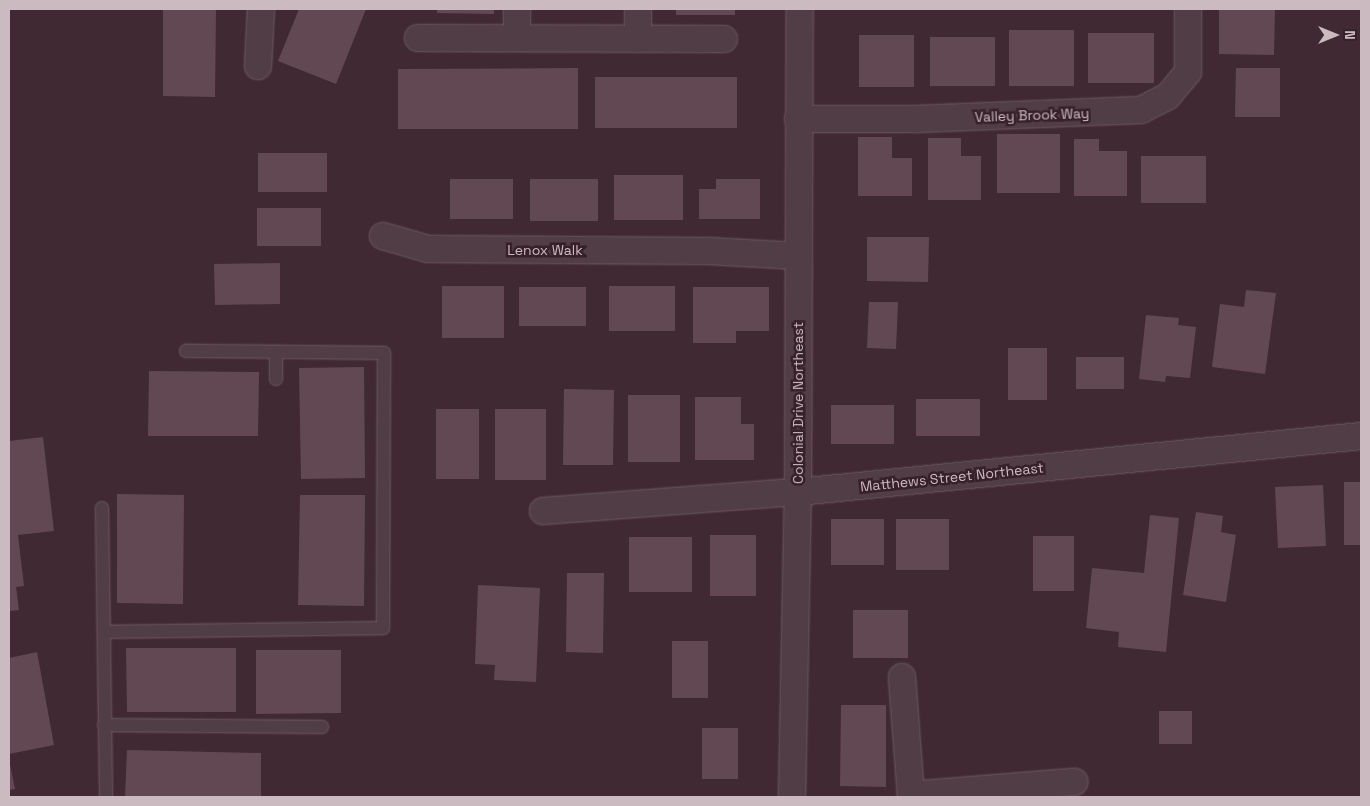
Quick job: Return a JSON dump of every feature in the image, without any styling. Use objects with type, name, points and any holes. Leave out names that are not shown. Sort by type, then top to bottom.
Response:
[{"type":"street","points":[[258,66],[261,9]]},
{"type":"street","points":[[517,9],[517,38]]},
{"type":"street","points":[[638,9],[638,39]]},
{"type":"street","name":"Colonial Drive Northeast","points":[[792,797],[798,492],[798,119],[800,9]]},
{"type":"street","name":"Valley Brook Way","points":[[798,119],[916,119],[1141,110],[1168,96],[1188,72],[1188,9]]},
{"type":"street","points":[[418,38],[724,40]]},
{"type":"street","name":"Lenox Walk","points":[[383,236],[428,249],[709,251],[798,256]]},
{"type":"street","name":"Matthews Street Northeast","points":[[543,511],[798,492],[1361,436]]},
{"type":"street","points":[[902,677],[911,796],[1074,782]]},
{"type":"lane","points":[[104,632],[383,628],[384,353],[186,351]]},
{"type":"lane","points":[[276,352],[276,379]]},
{"type":"lane","points":[[102,508],[106,797]]},
{"type":"lane","points":[[104,725],[322,727]]},
{"type":"building","points":[[163,9],[216,9],[215,97],[163,96]]},
{"type":"building","points":[[299,9],[366,9],[336,84],[278,61]]},
{"type":"building","points":[[437,9],[494,9],[494,14],[437,13]]},
{"type":"building","points":[[676,9],[735,9],[735,15],[676,15]]},
{"type":"building","points":[[1219,9],[1275,9],[1274,55],[1219,54]]},
{"type":"building","points":[[1009,30],[1074,30],[1074,86],[1009,86]]},
{"type":"building","points":[[1088,33],[1154,33],[1154,83],[1088,83]]},
{"type":"building","points":[[859,35],[914,35],[914,87],[859,87]]},
{"type":"building","points":[[930,37],[995,37],[995,86],[930,86]]},
{"type":"building","points":[[578,68],[578,129],[398,129],[398,69]]},
{"type":"building","points":[[1236,68],[1280,68],[1280,117],[1235,117]]},
{"type":"building","points":[[595,77],[737,77],[737,128],[595,128]]},
{"type":"building","points":[[997,134],[1060,134],[1060,193],[997,193]]},
{"type":"building","points":[[858,137],[892,137],[892,158],[912,158],[912,196],[858,196]]},
{"type":"building","points":[[928,138],[961,138],[961,156],[981,156],[981,200],[928,200]]},
{"type":"building","points":[[1074,139],[1099,139],[1099,151],[1127,151],[1127,196],[1074,196]]},
{"type":"building","points":[[258,153],[327,153],[327,192],[258,192]]},
{"type":"building","points":[[1141,156],[1206,156],[1206,203],[1141,203]]},
{"type":"building","points":[[614,175],[683,175],[683,220],[614,220]]},
{"type":"building","points":[[450,179],[513,179],[513,219],[450,219]]},
{"type":"building","points":[[530,179],[598,179],[598,221],[530,221]]},
{"type":"building","points":[[716,179],[760,179],[760,219],[699,219],[699,189],[716,189]]},
{"type":"building","points":[[257,208],[321,208],[321,246],[257,246]]},
{"type":"building","points":[[867,237],[929,237],[928,282],[867,281]]},
{"type":"building","points":[[280,263],[280,304],[215,305],[214,264]]},
{"type":"building","points":[[442,286],[504,286],[504,338],[442,338]]},
{"type":"building","points":[[609,286],[675,286],[675,331],[609,331]]},
{"type":"building","points":[[519,287],[586,287],[586,326],[519,326]]},
{"type":"building","points":[[693,287],[769,287],[769,331],[736,331],[736,343],[693,343]]},
{"type":"building","points":[[1246,290],[1276,293],[1265,374],[1212,367],[1220,304],[1244,307]]},
{"type":"building","points":[[869,302],[898,302],[896,349],[867,348]]},
{"type":"building","points":[[1146,315],[1179,318],[1178,325],[1196,327],[1190,378],[1166,376],[1165,382],[1139,379]]},
{"type":"building","points":[[1008,348],[1047,348],[1047,400],[1008,400]]},
{"type":"building","points":[[1076,357],[1124,357],[1124,389],[1076,389]]},
{"type":"building","points":[[364,367],[365,478],[301,479],[299,368]]},
{"type":"building","points":[[149,371],[259,372],[258,436],[148,436]]},
{"type":"building","points":[[564,389],[614,390],[613,465],[563,465]]},
{"type":"building","points":[[628,395],[680,395],[680,462],[628,462]]},
{"type":"building","points":[[695,397],[741,397],[741,424],[754,424],[754,460],[695,460]]},
{"type":"building","points":[[916,399],[980,399],[980,436],[916,436]]},
{"type":"building","points":[[831,405],[894,405],[894,444],[831,444]]},
{"type":"building","points":[[436,409],[479,409],[479,479],[436,479]]},
{"type":"building","points":[[495,409],[546,409],[546,480],[495,480]]},
{"type":"building","points":[[43,437],[54,531],[18,535],[24,586],[16,587],[19,610],[9,611],[9,441]]},
{"type":"building","points":[[1344,482],[1361,482],[1361,545],[1344,545]]},
{"type":"building","points":[[1323,485],[1326,546],[1278,548],[1275,487]]},
{"type":"building","points":[[117,494],[184,495],[183,604],[117,603]]},
{"type":"building","points":[[300,495],[365,495],[364,606],[298,605]]},
{"type":"building","points":[[1196,512],[1223,516],[1221,532],[1236,535],[1226,602],[1183,595]]},
{"type":"building","points":[[1150,515],[1179,518],[1166,652],[1118,647],[1119,632],[1086,628],[1092,568],[1144,573]]},
{"type":"building","points":[[831,519],[884,519],[884,565],[831,565]]},
{"type":"building","points":[[896,519],[949,519],[949,570],[896,570]]},
{"type":"building","points":[[710,535],[756,535],[756,596],[710,596]]},
{"type":"building","points":[[1033,536],[1074,536],[1074,591],[1033,591]]},
{"type":"building","points":[[629,537],[692,537],[692,592],[629,592]]},
{"type":"building","points":[[567,573],[604,573],[603,653],[566,652]]},
{"type":"building","points":[[478,585],[540,588],[536,682],[494,680],[495,665],[475,664]]},
{"type":"building","points":[[853,610],[908,610],[908,658],[853,658]]},
{"type":"building","points":[[672,641],[708,641],[708,698],[672,698]]},
{"type":"building","points":[[126,648],[236,648],[236,712],[127,712]]},
{"type":"building","points":[[256,650],[341,650],[341,713],[256,714]]},
{"type":"building","points":[[37,652],[54,745],[9,754],[9,658]]},
{"type":"building","points":[[841,705],[886,705],[886,787],[840,786]]},
{"type":"building","points":[[1159,711],[1192,711],[1192,744],[1159,744]]},
{"type":"building","points":[[702,728],[738,728],[738,779],[702,779]]},
{"type":"building","points":[[127,750],[261,753],[261,797],[125,797]]},
{"type":"building","points":[[9,759],[15,789],[9,790]]}]
